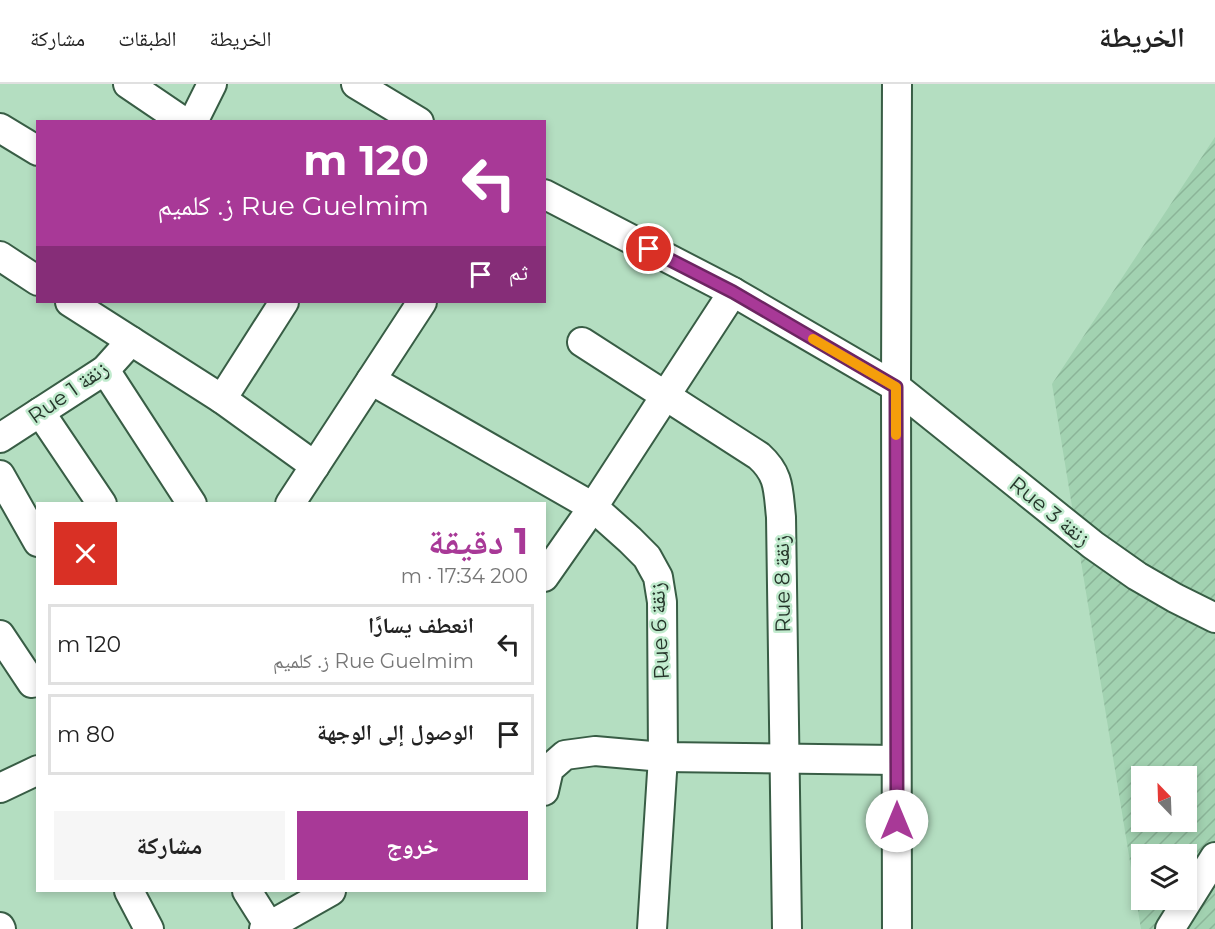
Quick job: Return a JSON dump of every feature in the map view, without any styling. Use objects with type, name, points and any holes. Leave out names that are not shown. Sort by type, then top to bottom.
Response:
[{"type":"street","points":[[128,84],[181,120]]},
{"type":"street","points":[[194,120],[212,84]]},
{"type":"street","points":[[356,84],[406,118]]},
{"type":"street","points":[[897,84],[897,929]]},
{"type":"street","points":[[0,128],[36,150]]},
{"type":"street","name":"Rue 3 زنقة","points":[[546,195],[733,292],[896,387],[1093,545],[1137,576],[1215,618]]},
{"type":"street","points":[[0,256],[36,280]]},
{"type":"street","points":[[546,575],[733,292]]},
{"type":"street","points":[[222,399],[280,303]]},
{"type":"street","points":[[291,502],[421,303]]},
{"type":"street","points":[[78,304],[222,399],[315,466]]},
{"type":"street","name":"Rue 1 زنقة","points":[[0,438],[105,370],[131,341]]},
{"type":"street","name":"Rue 8 زنقة","points":[[582,342],[759,456],[769,465],[777,482],[782,517],[787,929]]},
{"type":"street","points":[[105,370],[191,502]]},
{"type":"street","name":"Rue 6 زنقة","points":[[371,380],[593,507],[647,557],[658,577],[662,602],[663,757],[652,929]]},
{"type":"street","points":[[40,412],[101,502]]},
{"type":"street","points":[[0,475],[36,538]]},
{"type":"street","points":[[0,635],[32,683]]},
{"type":"street","points":[[546,782],[549,769],[565,755],[595,751],[663,757],[897,760]]},
{"type":"street","points":[[0,788],[36,771]]},
{"type":"street","points":[[1170,929],[1215,857]]},
{"type":"street","points":[[130,892],[149,929]]},
{"type":"street","points":[[248,892],[268,928],[329,892]]},
{"type":"shaded area","points":[[1215,137],[1215,929],[1141,929],[1138,910],[1197,910],[1197,844],[1131,844],[1131,868],[1052,384]]},
{"type":"slow traffic","points":[[813,339],[896,387],[896,435]]},
{"type":"route","points":[[649,249],[733,292],[896,387],[897,821]]}]
